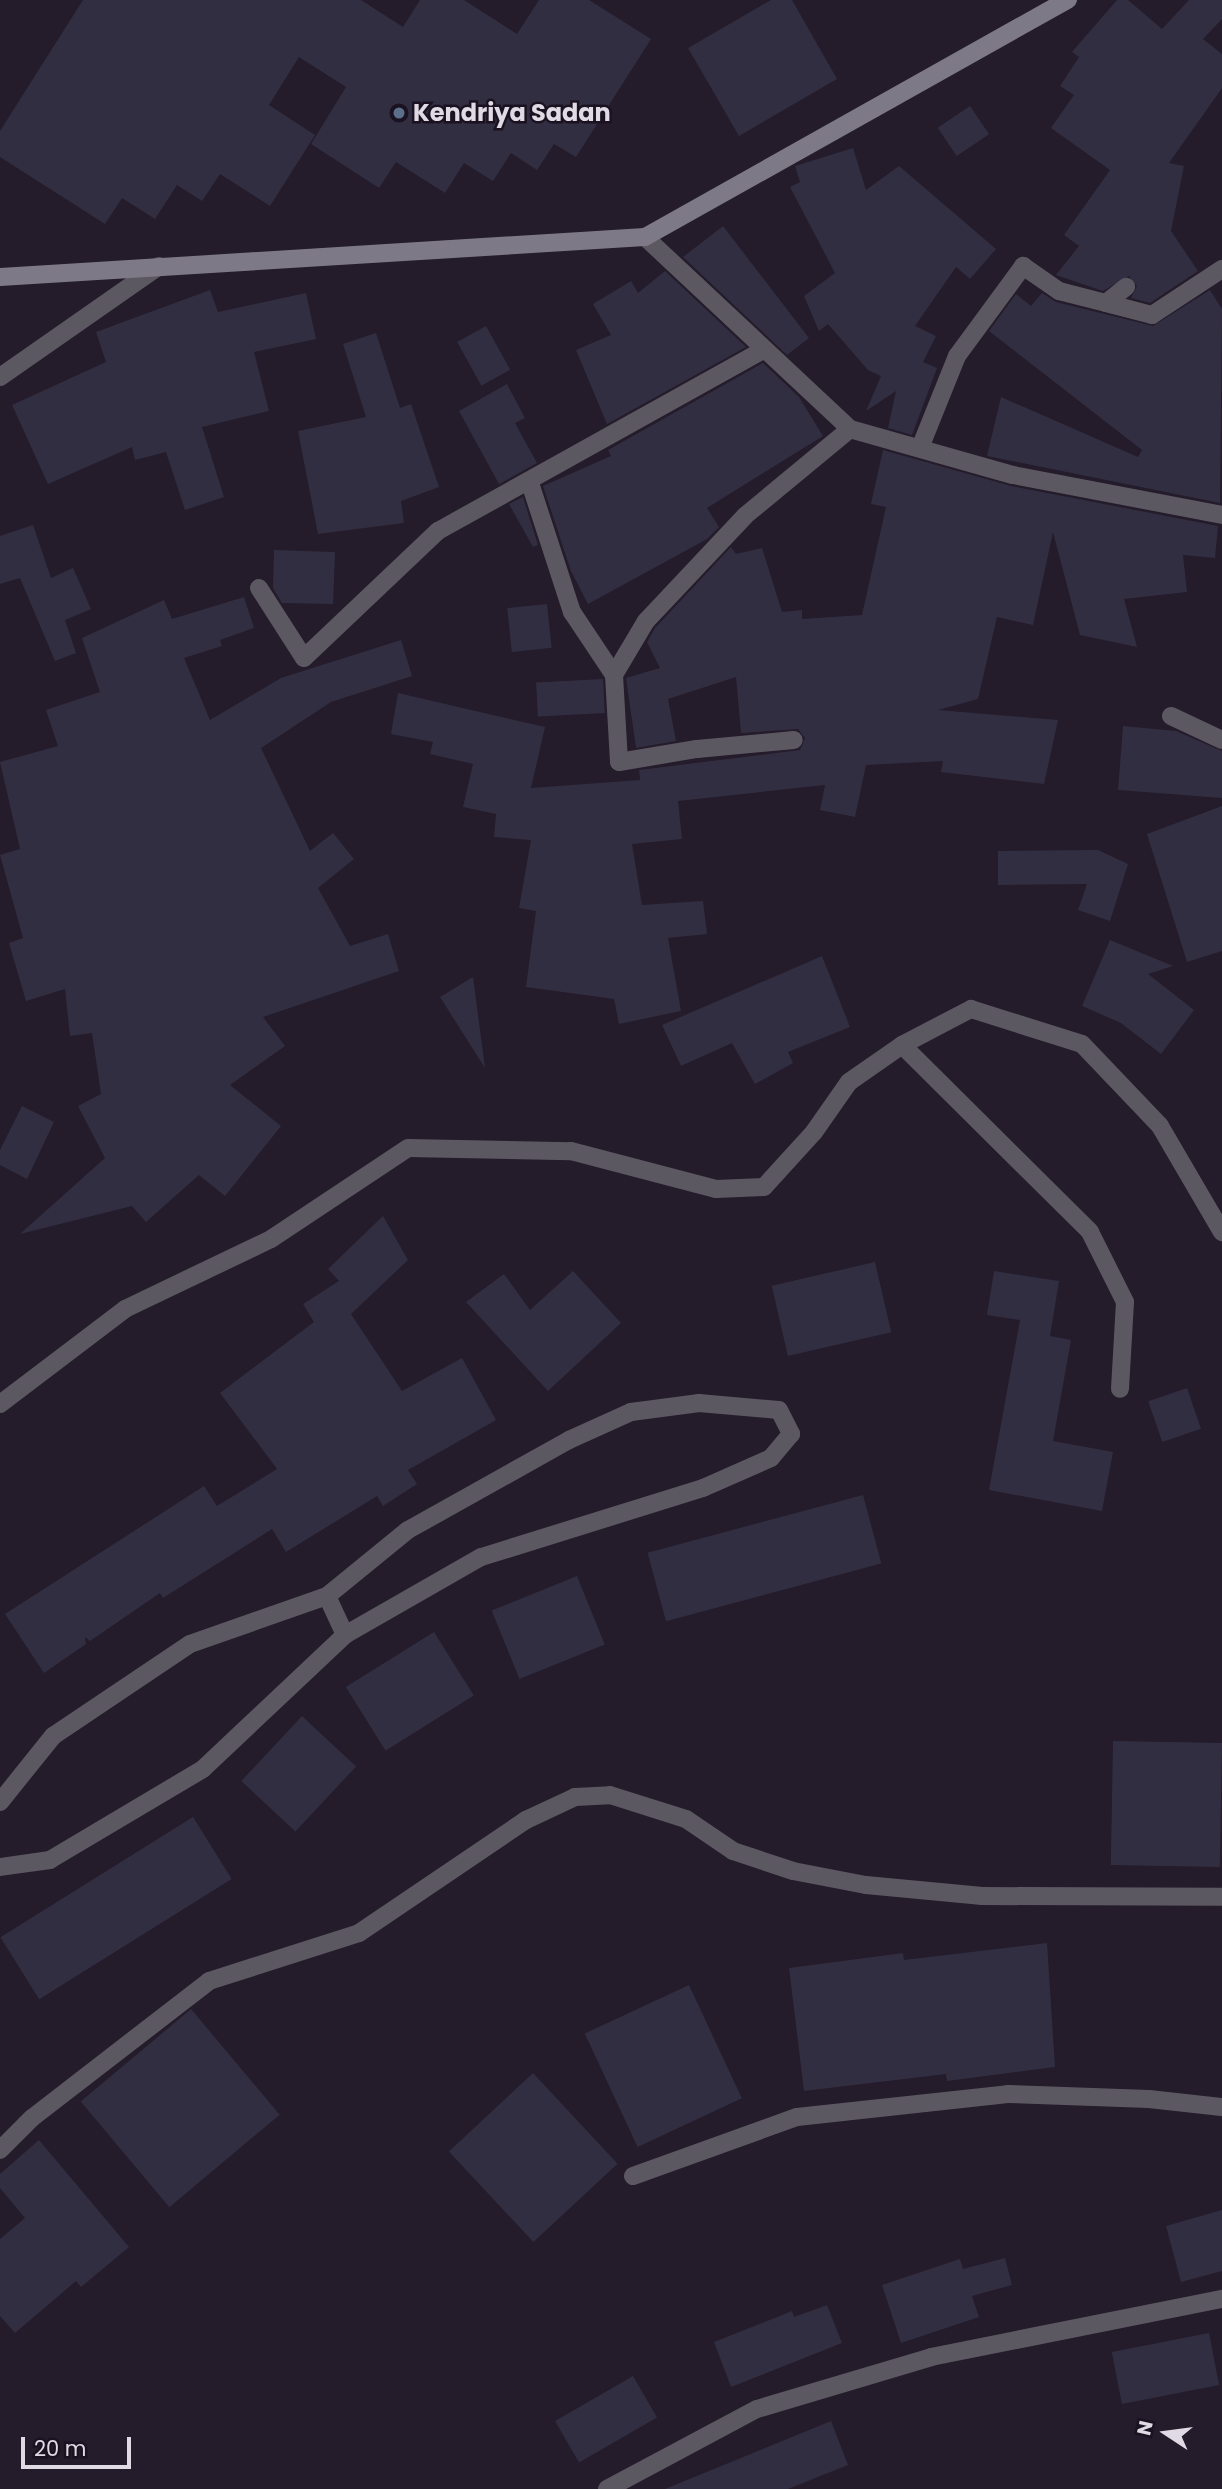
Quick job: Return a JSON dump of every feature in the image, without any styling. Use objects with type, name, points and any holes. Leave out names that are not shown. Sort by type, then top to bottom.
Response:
[{"type":"street","points":[[0,277],[645,237],[1068,0]]},
{"type":"street","points":[[645,237],[762,351],[850,429],[1013,475],[1222,514]]},
{"type":"street","points":[[0,377],[159,266]]},
{"type":"street","points":[[920,447],[957,356],[1023,266],[1059,291],[1152,315],[1222,270]]},
{"type":"street","points":[[1106,303],[1126,287]]},
{"type":"street","points":[[259,588],[304,658],[438,531],[530,483],[762,351]]},
{"type":"street","points":[[614,675],[646,621],[706,556],[746,516],[850,429]]},
{"type":"street","points":[[530,483],[572,612],[614,675],[620,762],[697,749],[794,740]]},
{"type":"street","points":[[1171,716],[1222,740]]},
{"type":"street","points":[[0,1404],[125,1309],[271,1240],[408,1148],[571,1151],[716,1189],[764,1187],[814,1132],[849,1082],[902,1045],[971,1009],[1082,1044],[1160,1126],[1222,1232]]},
{"type":"street","points":[[902,1045],[1090,1232],[1125,1302],[1120,1389]]},
{"type":"street","points":[[0,1802],[53,1736],[190,1644],[327,1596],[408,1530],[569,1440],[631,1412],[699,1403],[779,1410],[791,1434],[771,1458],[703,1488],[481,1557],[345,1635],[204,1769],[50,1860],[0,1867]]},
{"type":"street","points":[[327,1596],[345,1635]]},
{"type":"street","points":[[0,2150],[32,2118],[209,1981],[359,1933],[526,1820],[576,1797],[611,1795],[686,1819],[733,1851],[793,1871],[866,1885],[982,1896],[1222,1897]]},
{"type":"street","points":[[633,2176],[797,2117],[1008,2094],[1149,2099],[1222,2107]]},
{"type":"street","points":[[607,2489],[757,2409],[931,2357],[1222,2299]]},
{"type":"building","name":"Kendriya Sadan","points":[[83,0],[361,0],[403,27],[420,0],[464,0],[517,34],[539,0],[589,0],[651,39],[576,157],[554,144],[537,170],[511,153],[493,181],[464,163],[445,193],[396,162],[379,188],[311,144],[346,87],[299,57],[269,105],[315,135],[270,206],[220,174],[202,201],[177,185],[155,219],[122,198],[105,224],[0,157],[0,131]]},
{"type":"building","points":[[771,0],[792,0],[837,79],[739,136],[688,48]]},
{"type":"building","points":[[1117,0],[1128,0],[1162,29],[1189,0],[1222,0],[1222,19],[1203,39],[1222,54],[1222,88],[1169,163],[1184,166],[1171,231],[1198,271],[1150,303],[1131,298],[1137,286],[1129,276],[1103,291],[1056,275],[1079,246],[1064,235],[1110,170],[1051,128],[1074,95],[1060,86],[1079,57],[1072,52]]},
{"type":"building","points":[[970,106],[989,134],[957,156],[938,128]]},
{"type":"building","points":[[853,148],[866,190],[899,166],[996,249],[970,279],[956,267],[915,326],[936,336],[923,362],[937,368],[912,435],[888,428],[896,391],[866,411],[881,376],[868,370],[828,324],[819,331],[804,296],[835,273],[790,187],[800,182],[795,166]]},
{"type":"building","points":[[723,226],[809,338],[787,355],[683,257]]},
{"type":"building","points":[[665,271],[746,347],[607,424],[576,350],[611,335],[593,304],[631,281],[638,293]]},
{"type":"building","points":[[210,290],[218,312],[306,293],[316,339],[254,352],[269,411],[202,427],[224,497],[185,510],[166,452],[135,460],[132,447],[48,484],[12,405],[106,362],[96,332]]},
{"type":"building","points":[[1210,290],[1222,309],[1220,503],[987,456],[1001,397],[1138,457],[1142,450],[989,331],[1016,294],[1031,306],[1042,293],[1056,302],[1153,326]]},
{"type":"building","points":[[486,326],[510,370],[481,386],[457,342]]},
{"type":"building","points":[[376,333],[400,408],[411,404],[439,487],[401,501],[404,523],[318,534],[298,431],[366,417],[343,344]]},
{"type":"building","points":[[763,363],[799,397],[823,436],[707,508],[719,527],[707,539],[588,604],[571,571],[543,486],[611,456],[608,450]]},
{"type":"building","points":[[507,384],[525,418],[515,423],[537,463],[499,484],[459,411]]},
{"type":"building","points":[[883,450],[1011,486],[1218,526],[1215,558],[1183,555],[1187,592],[1124,599],[1137,647],[1080,635],[1053,532],[1033,625],[997,617],[978,699],[938,710],[1058,720],[1044,784],[941,772],[943,761],[866,765],[855,817],[820,810],[825,785],[678,801],[682,839],[632,844],[642,905],[703,901],[707,934],[668,938],[681,1011],[619,1024],[614,999],[526,987],[536,911],[519,908],[531,840],[494,837],[496,814],[463,807],[473,764],[430,754],[433,742],[391,734],[398,693],[545,727],[531,788],[640,780],[639,770],[800,750],[805,738],[798,729],[741,733],[736,677],[668,699],[676,741],[636,748],[626,678],[660,668],[647,642],[655,628],[731,547],[736,554],[762,548],[782,612],[802,610],[802,619],[862,615],[886,507],[871,504]]},
{"type":"building","points":[[523,497],[538,545],[533,547],[509,504]]},
{"type":"building","points":[[33,525],[51,578],[73,568],[91,609],[65,620],[76,653],[55,661],[20,578],[0,584],[0,536]]},
{"type":"building","points":[[274,550],[335,552],[333,604],[282,603],[273,588]]},
{"type":"building","points":[[244,597],[254,628],[220,640],[222,646],[184,658],[210,720],[281,678],[401,640],[412,676],[331,702],[261,748],[310,851],[333,833],[354,859],[318,888],[350,946],[388,934],[399,971],[263,1017],[285,1046],[230,1085],[281,1126],[225,1196],[199,1175],[146,1222],[132,1206],[20,1234],[105,1158],[78,1106],[101,1094],[92,1033],[70,1036],[65,989],[26,1001],[9,943],[23,938],[0,855],[20,849],[0,762],[58,746],[46,710],[100,692],[82,638],[164,600],[172,619]]},
{"type":"building","points":[[547,604],[552,648],[512,652],[507,608]]},
{"type":"building","points":[[603,679],[605,713],[538,716],[536,683]]},
{"type":"building","points":[[1123,726],[1176,731],[1222,751],[1222,798],[1118,790]]},
{"type":"building","points":[[1222,806],[1222,951],[1187,962],[1147,834]]},
{"type":"building","points":[[1098,850],[1128,864],[1110,921],[1078,910],[1087,884],[998,885],[998,851]]},
{"type":"building","points":[[1110,940],[1173,966],[1148,974],[1194,1010],[1161,1054],[1121,1023],[1082,1006]]},
{"type":"building","points":[[822,956],[850,1027],[788,1052],[793,1063],[755,1084],[732,1043],[681,1066],[662,1025]]},
{"type":"building","points":[[473,977],[485,1068],[440,997]]},
{"type":"building","points":[[22,1106],[54,1122],[27,1179],[0,1165],[0,1150]]},
{"type":"building","points":[[383,1216],[408,1260],[351,1314],[402,1391],[462,1358],[496,1420],[408,1470],[417,1484],[383,1506],[377,1496],[286,1552],[272,1529],[163,1598],[160,1593],[90,1641],[85,1637],[86,1644],[44,1673],[5,1614],[204,1486],[217,1506],[277,1469],[220,1393],[314,1322],[303,1304],[339,1281],[328,1269]]},
{"type":"building","points":[[875,1262],[891,1332],[788,1356],[772,1286]]},
{"type":"building","points":[[573,1271],[621,1323],[548,1391],[466,1302],[504,1274],[530,1310]]},
{"type":"building","points":[[994,1271],[1059,1281],[1050,1336],[1071,1340],[1053,1441],[1113,1452],[1102,1511],[989,1490],[1020,1320],[987,1315]]},
{"type":"building","points":[[1187,1388],[1201,1429],[1162,1442],[1148,1401]]},
{"type":"building","points":[[863,1495],[881,1564],[666,1621],[648,1553]]},
{"type":"building","points":[[577,1576],[605,1645],[519,1679],[492,1610]]},
{"type":"building","points":[[434,1632],[474,1696],[386,1751],[346,1687]]},
{"type":"building","points":[[302,1716],[356,1766],[295,1832],[241,1781]]},
{"type":"building","points":[[1113,1741],[1222,1743],[1220,1867],[1111,1865]]},
{"type":"building","points":[[193,1817],[232,1879],[39,1999],[0,1937]]},
{"type":"building","points":[[1047,1943],[1055,2067],[947,2081],[946,2074],[804,2091],[789,1968],[903,1953],[904,1960]]},
{"type":"building","points":[[689,1985],[742,2098],[638,2147],[585,2034]]},
{"type":"building","points":[[191,2009],[280,2115],[169,2207],[81,2102]]},
{"type":"building","points":[[533,2073],[618,2164],[533,2242],[449,2151]]},
{"type":"building","points":[[39,2140],[129,2247],[81,2287],[76,2281],[15,2333],[0,2316],[0,2239],[25,2218],[0,2188],[0,2174]]},
{"type":"building","points":[[1222,2210],[1222,2271],[1181,2282],[1166,2226]]},
{"type":"building","points":[[1005,2258],[1012,2285],[972,2296],[979,2317],[901,2343],[882,2285],[960,2259],[963,2269]]},
{"type":"building","points":[[827,2305],[842,2343],[731,2387],[714,2342],[792,2311],[794,2317]]},
{"type":"building","points":[[1209,2333],[1219,2385],[1122,2404],[1112,2352]]},
{"type":"building","points":[[633,2376],[657,2418],[579,2463],[555,2421]]},
{"type":"building","points":[[831,2421],[848,2465],[788,2489],[665,2489]]},
{"type":"place","name":"Kendriya Sadan","points":[[399,113]]}]
